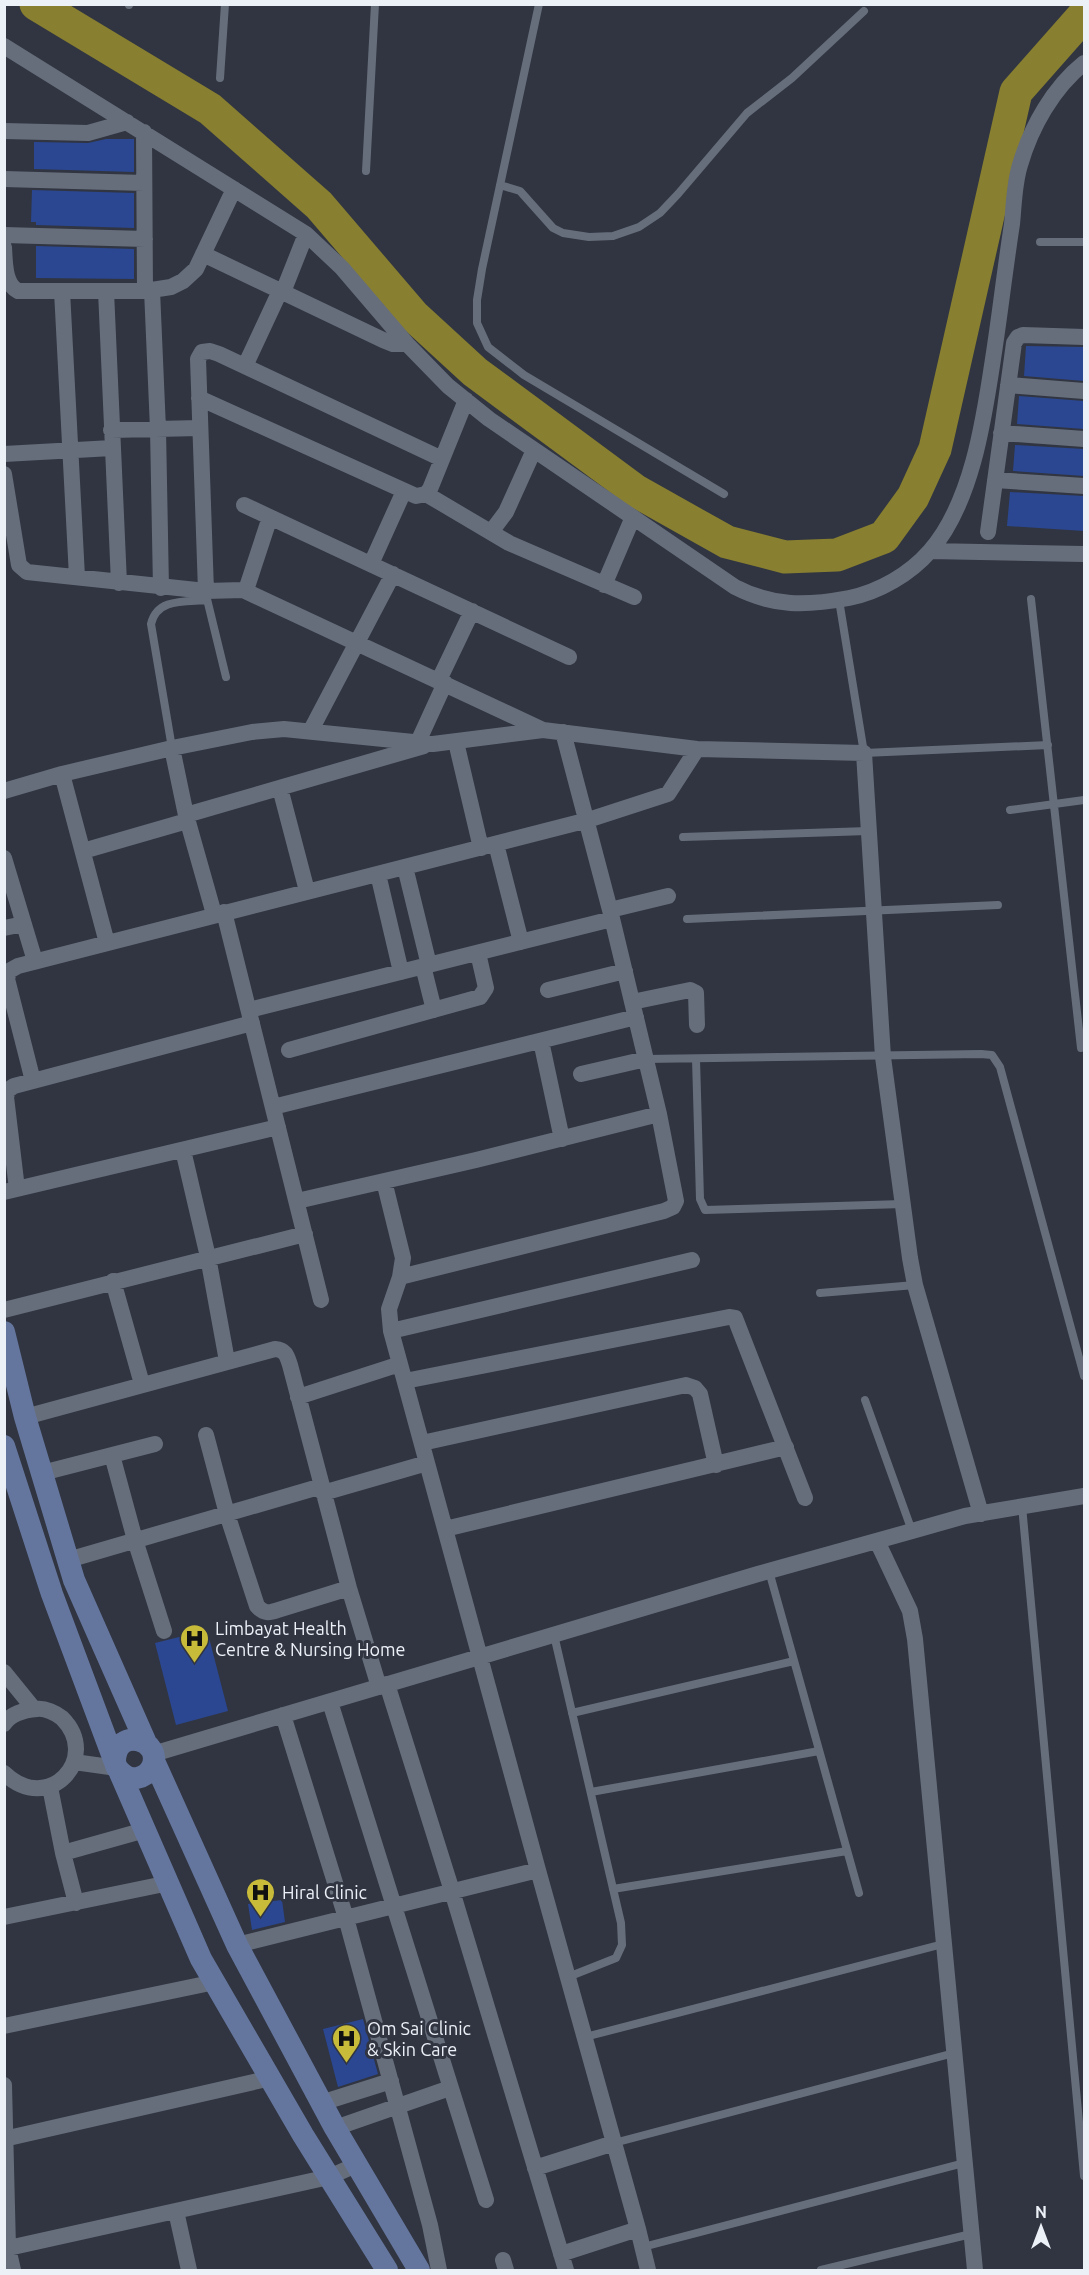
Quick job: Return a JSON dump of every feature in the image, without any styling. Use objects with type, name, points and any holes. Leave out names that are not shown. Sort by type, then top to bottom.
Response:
[{"type":"main road","points":[[4,1332],[25,1417],[74,1580],[237,1945],[321,2103],[419,2271]]},
{"type":"main road","points":[[4,1446],[52,1594],[117,1767],[201,1959],[387,2271]]},
{"type":"main road","points":[[134,1739],[151,1753],[149,1772],[138,1778],[126,1776],[117,1767],[117,1749],[121,1744],[134,1739]]},
{"type":"street","points":[[4,46],[306,234],[342,268],[406,344],[448,386],[489,419],[735,587],[755,597],[786,604],[821,603],[865,594],[899,577],[930,551],[950,520],[969,476],[983,426],[1019,166],[1045,108],[1060,87],[1084,63]]},
{"type":"street","points":[[4,131],[88,133],[127,122]]},
{"type":"street","points":[[144,132],[145,238],[158,429],[161,588]]},
{"type":"street","points":[[4,179],[144,183]]},
{"type":"street","points":[[4,248],[9,296],[62,291],[148,290],[171,287],[183,281],[196,269],[234,189]]},
{"type":"street","points":[[245,366],[306,234]]},
{"type":"street","points":[[4,235],[145,238]]},
{"type":"street","points":[[203,254],[383,340],[393,344],[406,344]]},
{"type":"street","points":[[62,291],[77,577]]},
{"type":"street","points":[[106,291],[119,583]]},
{"type":"street","points":[[988,532],[1014,343],[1018,337],[1034,335],[1084,337]]},
{"type":"street","points":[[206,596],[198,359],[202,352],[210,351],[219,354],[442,459]]},
{"type":"street","points":[[1008,385],[1084,391]]},
{"type":"street","points":[[199,398],[404,491],[416,496],[426,494],[508,543],[634,597]]},
{"type":"street","points":[[426,494],[466,400]]},
{"type":"street","points":[[111,430],[200,428]]},
{"type":"street","points":[[1001,433],[1084,439]]},
{"type":"street","points":[[4,454],[112,448]]},
{"type":"street","points":[[491,532],[506,512],[534,450]]},
{"type":"street","points":[[4,474],[19,565],[27,572],[161,588],[206,596],[243,590],[247,587],[270,518]]},
{"type":"street","points":[[995,480],[1084,486]]},
{"type":"street","points":[[371,564],[404,491]]},
{"type":"street","points":[[244,505],[569,657]]},
{"type":"street","points":[[604,585],[633,518]]},
{"type":"street","points":[[930,551],[1084,554]]},
{"type":"street","points":[[311,730],[393,574]]},
{"type":"street","points":[[243,590],[543,730]]},
{"type":"street","points":[[425,743],[442,681],[472,611]]},
{"type":"street","points":[[4,791],[62,774],[172,748],[252,732],[284,729],[425,743],[456,742],[543,730],[697,749],[864,753],[884,1057],[915,1285],[981,1514]]},
{"type":"street","points":[[400,1277],[673,1207],[677,1197],[588,820],[563,732]]},
{"type":"street","points":[[456,742],[521,942]]},
{"type":"street","points":[[82,851],[425,743]]},
{"type":"street","points":[[172,748],[187,818],[251,1016],[321,1300]]},
{"type":"street","points":[[33,1081],[7,979],[9,971],[18,966],[588,820],[668,794],[697,749]]},
{"type":"street","points":[[62,774],[107,943]]},
{"type":"street","points":[[280,788],[307,891]]},
{"type":"street","points":[[6,867],[35,962]]},
{"type":"street","points":[[405,867],[434,1010]]},
{"type":"street","points":[[378,874],[401,972]]},
{"type":"street","points":[[278,1128],[11,1191],[6,1097],[8,1090],[14,1086],[401,972],[521,942],[668,896]]},
{"type":"street","points":[[4,928],[24,924]]},
{"type":"street","points":[[289,1050],[480,998],[486,988],[478,952]]},
{"type":"street","points":[[548,990],[625,971]]},
{"type":"street","points":[[273,1107],[541,1041],[690,990],[696,993],[697,1025]]},
{"type":"street","points":[[541,1041],[562,1138]]},
{"type":"street","points":[[581,1074],[646,1059]]},
{"type":"street","points":[[297,1202],[659,1114]]},
{"type":"street","points":[[183,1150],[208,1257],[227,1361]]},
{"type":"street","points":[[384,1181],[403,1258],[400,1277],[389,1309],[391,1331],[648,2271]]},
{"type":"street","points":[[4,1310],[305,1234]]},
{"type":"street","points":[[391,1331],[692,1260]]},
{"type":"street","points":[[113,1281],[142,1384]]},
{"type":"street","points":[[405,1381],[729,1317],[735,1318],[805,1498]]},
{"type":"street","points":[[25,1417],[227,1361],[275,1350],[282,1350],[286,1354],[349,1588],[452,1891],[566,2271]]},
{"type":"street","points":[[298,1397],[400,1364]]},
{"type":"street","points":[[422,1443],[686,1385],[695,1388],[700,1394],[716,1465]]},
{"type":"street","points":[[206,1435],[227,1514],[257,1606],[261,1611],[269,1613],[349,1588]]},
{"type":"street","points":[[42,1473],[155,1444]]},
{"type":"street","points":[[445,1529],[786,1448]]},
{"type":"street","points":[[112,1455],[135,1540],[164,1631]]},
{"type":"street","points":[[68,1560],[227,1514],[427,1463]]},
{"type":"street","points":[[151,1753],[912,1531],[981,1514],[1084,1496]]},
{"type":"street","points":[[877,1541],[910,1611],[915,1639],[975,2271]]},
{"type":"street","points":[[4,1672],[34,1709]]},
{"type":"street","points":[[330,1701],[486,2200]]},
{"type":"street","points":[[4,1724],[22,1710],[40,1708],[58,1714],[70,1727],[76,1744],[74,1762],[65,1777],[50,1787],[32,1789],[15,1783],[4,1773]]},
{"type":"street","points":[[284,1715],[346,1918],[430,2225],[439,2271]]},
{"type":"street","points":[[74,1762],[117,1767]]},
{"type":"street","points":[[50,1787],[76,1903]]},
{"type":"street","points":[[63,1853],[145,1830]]},
{"type":"street","points":[[237,1945],[538,1870]]},
{"type":"street","points":[[4,1917],[169,1883]]},
{"type":"street","points":[[4,2026],[215,1982]]},
{"type":"street","points":[[5,2139],[271,2078]]},
{"type":"street","points":[[321,2103],[391,2081]]},
{"type":"street","points":[[4,2085],[6,2248],[13,2271]]},
{"type":"street","points":[[335,2128],[450,2088]]},
{"type":"street","points":[[535,2168],[614,2143]]},
{"type":"street","points":[[6,2248],[329,2177],[356,2165]]},
{"type":"street","points":[[176,2211],[189,2271]]},
{"type":"street","points":[[561,2254],[638,2229]]},
{"type":"lane","points":[[220,78],[225,4]]},
{"type":"lane","points":[[366,171],[375,4]]},
{"type":"lane","points":[[539,4],[482,268],[477,300],[477,323],[488,347],[524,375],[724,494]]},
{"type":"lane","points":[[500,185],[520,191],[553,228],[563,233],[589,237],[613,236],[639,227],[660,213],[747,113],[792,78],[864,11]]},
{"type":"lane","points":[[1040,242],[1084,242]]},
{"type":"lane","points":[[172,748],[151,624],[158,608],[206,596],[226,677]]},
{"type":"lane","points":[[1031,599],[1081,1048]]},
{"type":"lane","points":[[839,600],[864,753],[1048,746]]},
{"type":"lane","points":[[1010,810],[1084,800]]},
{"type":"lane","points":[[682,837],[868,831]]},
{"type":"lane","points":[[687,919],[998,905]]},
{"type":"lane","points":[[646,1059],[992,1055],[1000,1067],[1084,1376]]},
{"type":"lane","points":[[696,1059],[700,1199],[705,1210],[903,1204]]},
{"type":"lane","points":[[820,1293],[915,1285]]},
{"type":"lane","points":[[865,1400],[912,1531]]},
{"type":"lane","points":[[1022,1506],[1084,2176]]},
{"type":"lane","points":[[769,1571],[859,1893]]},
{"type":"lane","points":[[554,1635],[622,1934],[622,1945],[616,1958],[568,1977]]},
{"type":"lane","points":[[572,1713],[794,1661]]},
{"type":"lane","points":[[591,1792],[819,1751]]},
{"type":"lane","points":[[613,1889],[847,1851]]},
{"type":"lane","points":[[585,2037],[943,1944]]},
{"type":"lane","points":[[614,2143],[954,2053]]},
{"type":"lane","points":[[643,2247],[964,2163]]},
{"type":"lane","points":[[821,2271],[843,2268],[971,2234]]},
{"type":"building","points":[[106,139],[134,139],[134,172],[34,169],[34,142],[88,143]]},
{"type":"building","points":[[32,190],[134,193],[134,228],[36,225],[36,222],[31,222]]},
{"type":"building","points":[[36,246],[134,249],[134,279],[36,278]]},
{"type":"building","points":[[1026,346],[1084,347],[1084,381],[1024,376]]},
{"type":"building","points":[[1019,396],[1084,401],[1084,429],[1017,424]]},
{"type":"building","points":[[1015,445],[1084,449],[1084,476],[1013,471]]},
{"type":"building","points":[[1010,492],[1084,496],[1084,531],[1007,526]]},
{"type":"building","points":[[207,1630],[228,1711],[176,1725],[155,1643]]},
{"type":"building","points":[[282,1900],[285,1922],[252,1930],[248,1904]]},
{"type":"building","points":[[363,2019],[378,2074],[338,2087],[323,2029]]},
{"type":"waterway","points":[[36,4],[210,109],[319,205],[414,316],[475,372],[636,491],[727,542],[785,557],[837,555],[884,537],[913,497],[935,449],[1016,92],[1084,15]]},
{"type":"place","name":"Limbayat Health Centre & Nursing Home","points":[[194,1664]]},
{"type":"place","name":"Hiral Clinic","points":[[261,1918]]},
{"type":"place","name":"Om Sai Clinic & Skin Care","points":[[346,2064]]}]
